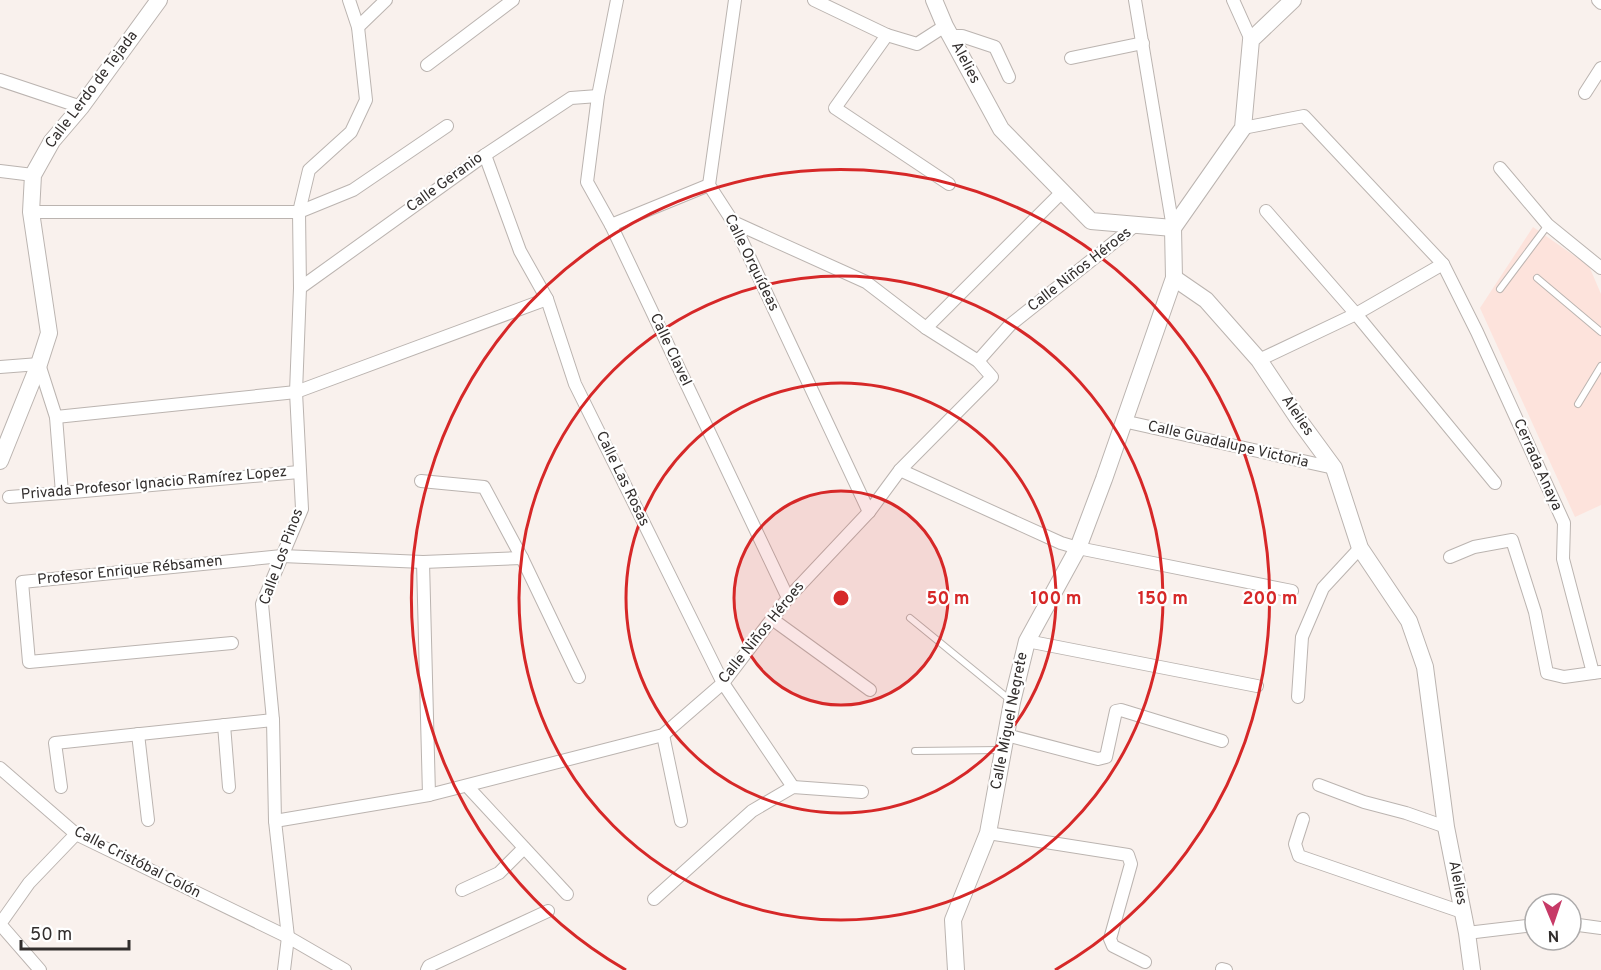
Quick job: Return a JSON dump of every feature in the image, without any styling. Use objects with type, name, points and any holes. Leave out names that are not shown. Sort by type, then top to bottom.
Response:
[{"type":"street","name":"Calle Lerdo de Tejada","points":[[0,461],[49,333],[31,212],[33,175],[52,141],[81,107],[159,0]]},
{"type":"street","name":"Calle Los Pinos","points":[[284,970],[288,938],[275,820],[273,720],[262,604],[302,508],[296,392],[300,288],[299,212],[309,170],[351,132],[366,100],[358,27],[349,0]]},
{"type":"street","points":[[358,27],[386,0]]},
{"type":"street","points":[[427,65],[513,0]]},
{"type":"street","name":"Calle Clavel","points":[[617,0],[598,96],[587,182],[611,225],[788,598]]},
{"type":"street","points":[[611,225],[709,185],[735,0]]},
{"type":"street","points":[[814,0],[887,34],[917,44],[948,31],[995,47],[1009,77]]},
{"type":"street","name":"Alelies","points":[[934,0],[948,31],[1001,129],[1091,220],[1173,228]]},
{"type":"street","points":[[1135,0],[1173,228],[1174,278]]},
{"type":"street","points":[[1173,228],[1244,128],[1251,40],[1233,0]]},
{"type":"street","points":[[1251,40],[1293,0]]},
{"type":"street","points":[[887,34],[835,108],[949,184]]},
{"type":"street","points":[[1071,58],[1143,43]]},
{"type":"street","points":[[1585,93],[1601,68]]},
{"type":"street","points":[[0,80],[81,107]]},
{"type":"street","name":"Calle Geranio","points":[[300,288],[485,154],[571,98],[598,96]]},
{"type":"street","points":[[1244,128],[1304,116],[1443,264],[1356,314],[1259,360]]},
{"type":"street","points":[[31,212],[299,212],[353,190],[447,126]]},
{"type":"street","name":"Calle Las Rosas","points":[[485,154],[520,250],[547,299],[575,384],[723,683],[793,787]]},
{"type":"street","points":[[1500,168],[1548,225],[1601,268]]},
{"type":"street","points":[[0,171],[33,175]]},
{"type":"street","name":"Calle Orquídeas","points":[[709,185],[733,222],[868,512]]},
{"type":"street","points":[[926,328],[1063,191]]},
{"type":"street","points":[[1266,211],[1356,314],[1495,483]]},
{"type":"street","points":[[733,222],[866,282],[926,328],[978,361]]},
{"type":"street","name":"Calle Niños Héroes","points":[[275,820],[429,795],[663,735],[723,683],[788,598],[868,512],[900,470],[992,377],[978,361],[1010,325],[1137,224]]},
{"type":"street","name":"Cerrada Anaya","points":[[1443,264],[1477,332],[1564,523],[1563,559],[1597,672]]},
{"type":"street","name":"Alelies","points":[[1174,278],[1206,300],[1259,360],[1334,468],[1360,548],[1410,621],[1425,667],[1446,827],[1472,970]]},
{"type":"street","name":"Calle Miguel Negrete","points":[[956,970],[953,920],[988,833],[1012,702],[1027,641],[1078,548],[1174,278]]},
{"type":"street","points":[[56,417],[296,392],[547,299]]},
{"type":"street","points":[[0,367],[39,364],[56,417],[62,493]]},
{"type":"street","name":"Calle Guadalupe Victoria","points":[[1123,421],[1334,468]]},
{"type":"street","points":[[900,470],[1061,543],[1292,591]]},
{"type":"street","name":"Privada Profesor Ignacio Ramírez Lopez","points":[[9,497],[299,472]]},
{"type":"street","points":[[421,481],[484,487],[522,558],[579,677]]},
{"type":"street","points":[[1450,557],[1474,547],[1512,540],[1535,612],[1547,673],[1564,677],[1597,672]]},
{"type":"street","points":[[1298,697],[1302,637],[1323,588],[1360,548]]},
{"type":"street","points":[[282,556],[423,562],[522,558]]},
{"type":"street","name":"Profesor Enrique Rébsamen","points":[[232,643],[29,662],[22,582],[282,556]]},
{"type":"street","points":[[423,562],[429,795]]},
{"type":"street","points":[[772,619],[870,690]]},
{"type":"street","points":[[1027,641],[1257,686]]},
{"type":"street","points":[[1005,743],[1098,759],[1106,757],[1116,711],[1122,710],[1222,741]]},
{"type":"street","points":[[61,787],[55,743],[273,720]]},
{"type":"street","points":[[224,725],[230,787]]},
{"type":"street","points":[[138,734],[148,820]]},
{"type":"street","points":[[663,735],[681,821]]},
{"type":"street","name":"Calle Cristóbal Colón","points":[[0,768],[76,834],[288,938],[345,970]]},
{"type":"street","points":[[1319,785],[1364,802],[1446,827]]},
{"type":"street","points":[[467,786],[567,894]]},
{"type":"street","points":[[654,900],[752,812],[793,787],[862,792]]},
{"type":"street","points":[[1303,819],[1295,844],[1299,856],[1462,912]]},
{"type":"street","points":[[988,833],[1128,855],[1131,864],[1110,939],[1113,946],[1145,962]]},
{"type":"street","points":[[40,970],[0,924],[29,883],[76,834]]},
{"type":"street","points":[[462,890],[499,873],[524,848]]},
{"type":"street","points":[[427,970],[429,966],[548,911]]},
{"type":"street","points":[[1467,933],[1523,926]]},
{"type":"street","points":[[1583,926],[1601,928]]},
{"type":"lane","points":[[1500,289],[1548,225]]},
{"type":"lane","points":[[1537,278],[1601,332]]},
{"type":"lane","points":[[1578,404],[1601,366]]},
{"type":"lane","points":[[910,618],[1012,702]]},
{"type":"lane","points":[[915,751],[1005,743]]},
{"type":"shaded area","points":[[1533,227],[1589,266],[1601,294],[1601,505],[1575,517],[1480,308]]}]
